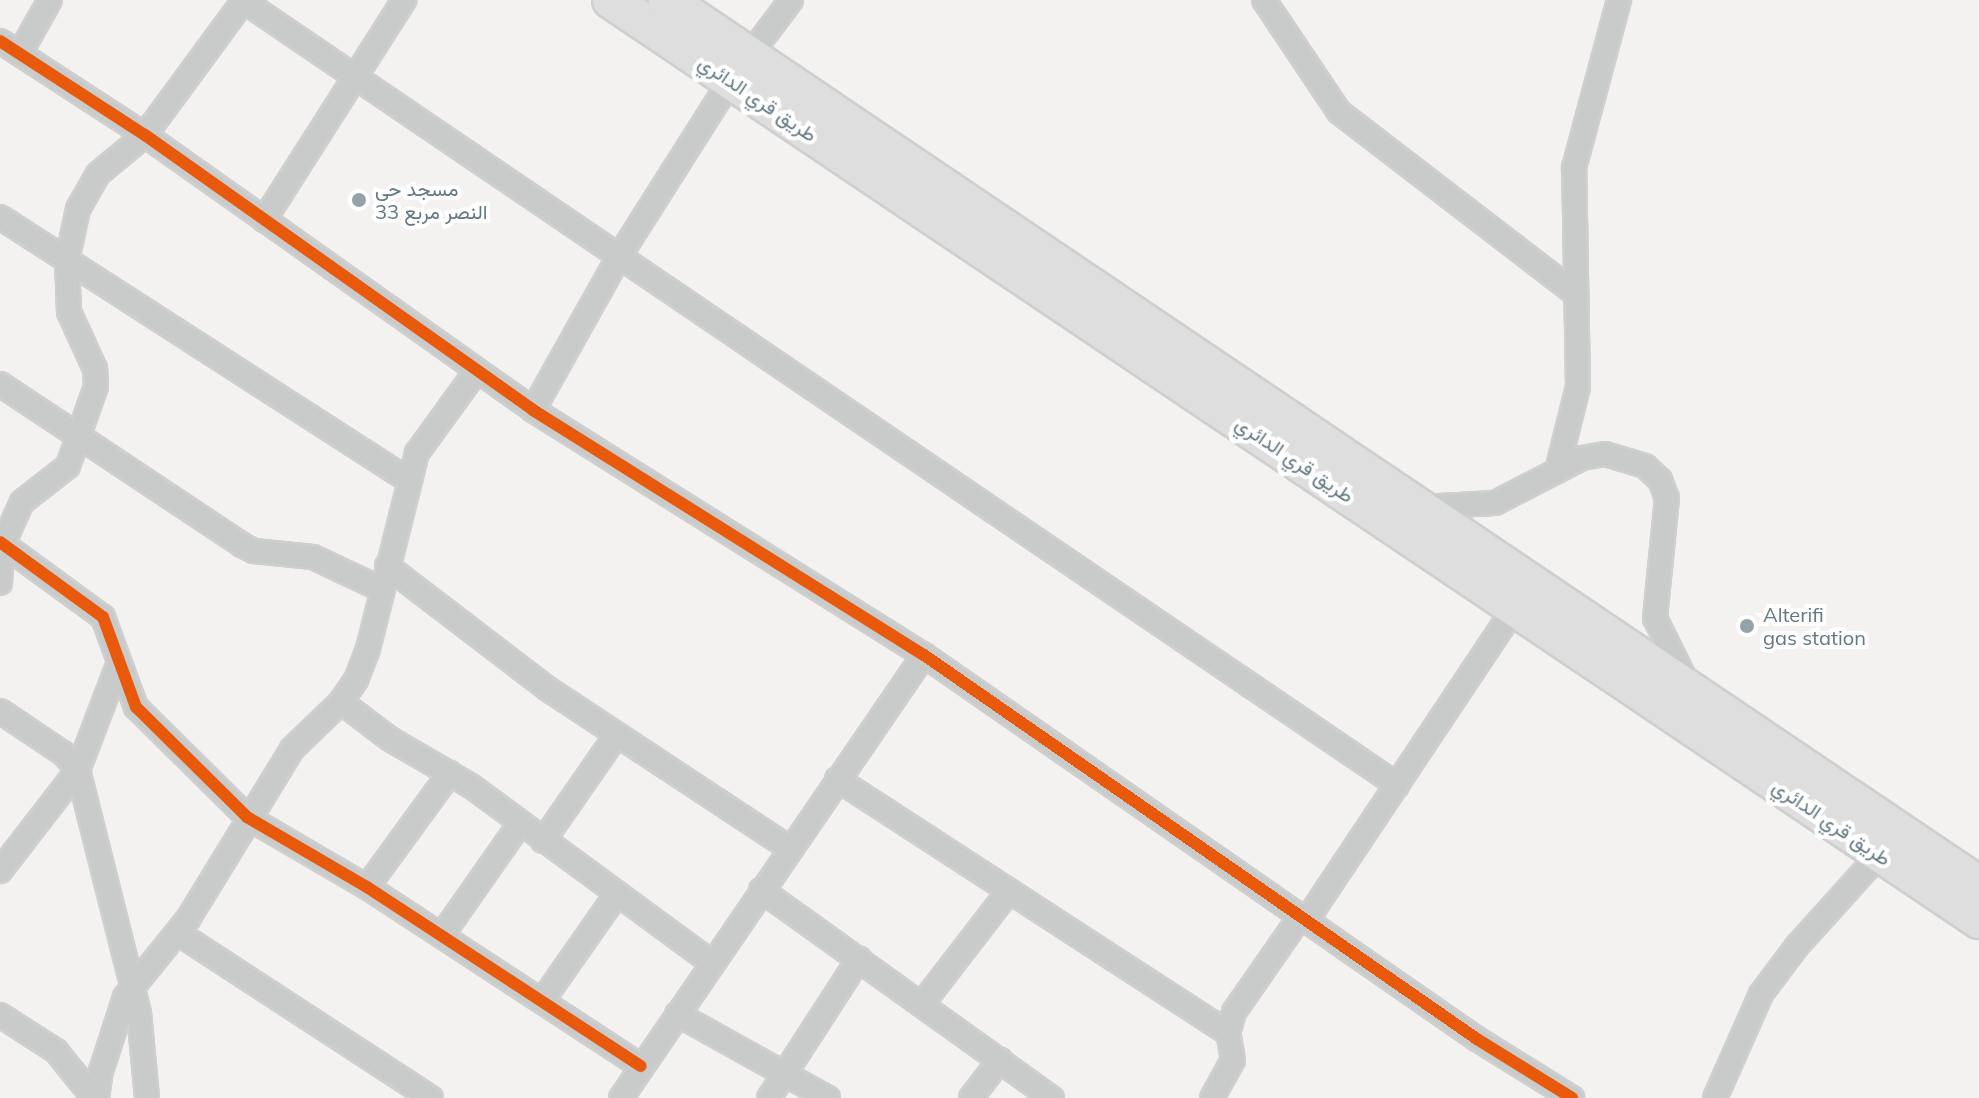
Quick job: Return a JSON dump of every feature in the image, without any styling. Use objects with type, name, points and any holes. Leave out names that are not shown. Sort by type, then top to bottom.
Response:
[{"type":"highway","name":"طريق قري الدائري","points":[[611,0],[740,68],[1416,507],[1979,885]]},
{"type":"highway","name":"طريق قري الدائري","points":[[667,0],[740,68],[1515,608],[1979,920]]},
{"type":"street","points":[[20,53],[50,0]]},
{"type":"street","points":[[0,583],[2,543],[22,502],[68,466],[97,377],[72,324],[67,261],[88,187],[145,135],[243,0],[1397,785]]},
{"type":"street","points":[[264,220],[404,0]]},
{"type":"street","points":[[533,410],[620,255],[740,68],[791,0]]},
{"type":"street","points":[[1264,0],[1339,112],[1576,294]]},
{"type":"street","points":[[1557,471],[1578,387],[1572,221],[1576,154],[1619,0]]},
{"type":"street","points":[[0,41],[145,135],[533,410],[924,655],[1303,919],[1572,1098]]},
{"type":"street","points":[[0,217],[409,481]]},
{"type":"street","points":[[96,1098],[101,1071],[130,989],[178,933],[247,817],[292,749],[341,702],[368,649],[409,481],[425,438],[477,370]]},
{"type":"street","points":[[0,384],[78,439],[254,551],[313,557],[381,589]]},
{"type":"street","points":[[1416,507],[1495,503],[1557,471],[1605,454],[1628,458],[1660,480],[1668,520],[1655,618],[1672,660],[1697,695]]},
{"type":"street","points":[[2,543],[103,617],[118,665],[136,707],[247,817],[367,887],[641,1066]]},
{"type":"street","points":[[387,566],[616,736],[789,848]]},
{"type":"street","points":[[1212,1098],[1233,1060],[1228,1033],[1234,1012],[1397,785],[1515,608]]},
{"type":"street","points":[[621,1098],[711,962],[924,655]]},
{"type":"street","points":[[2,863],[78,770],[118,665]]},
{"type":"street","points":[[341,702],[399,745],[450,773],[711,962]]},
{"type":"street","points":[[0,711],[64,754],[78,770],[130,989],[139,1013],[147,1098]]},
{"type":"street","points":[[543,841],[616,736]]},
{"type":"street","points":[[367,887],[450,773]]},
{"type":"street","points":[[837,779],[1228,1033]]},
{"type":"street","points":[[442,935],[519,825]]},
{"type":"street","points":[[1715,1098],[1761,994],[1797,946],[1880,854]]},
{"type":"street","points":[[761,890],[1052,1098]]},
{"type":"street","points":[[922,1004],[1009,891]]},
{"type":"street","points":[[542,1001],[617,894]]},
{"type":"street","points":[[178,933],[431,1098]]},
{"type":"street","points":[[769,1098],[859,959]]},
{"type":"street","points":[[677,1014],[828,1098]]},
{"type":"street","points":[[0,1015],[56,1051],[96,1098]]},
{"type":"street","points":[[971,1098],[1000,1060]]},
{"type":"cycle path","points":[[0,41],[145,135],[533,410],[924,655],[1477,1039],[1572,1098]]},
{"type":"cycle path","points":[[0,542],[103,617],[136,707],[247,817],[367,887],[641,1066]]},
{"type":"place","name":"مسجد حي النصر مربع 33","points":[[359,200]]},
{"type":"place","name":"Alterifi gas station","points":[[1747,626]]}]
